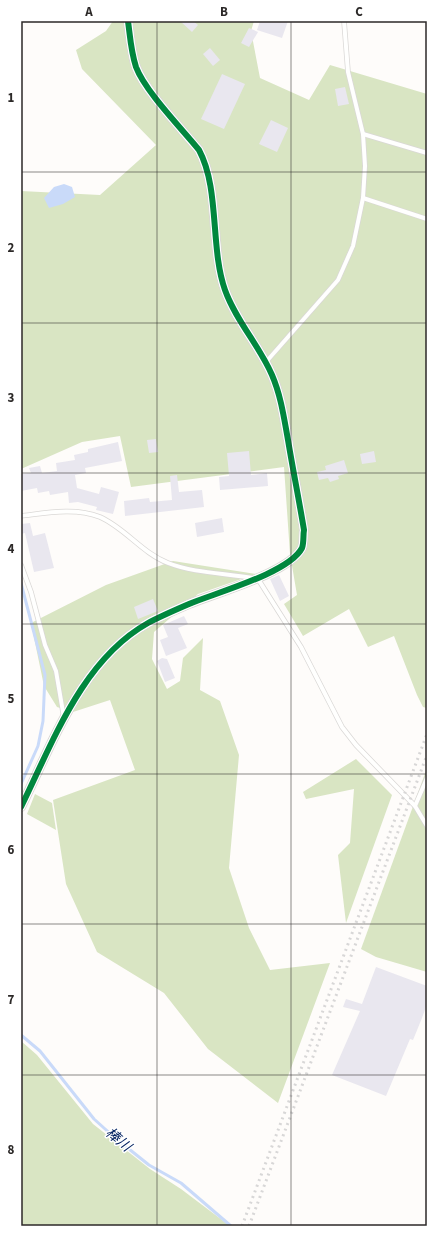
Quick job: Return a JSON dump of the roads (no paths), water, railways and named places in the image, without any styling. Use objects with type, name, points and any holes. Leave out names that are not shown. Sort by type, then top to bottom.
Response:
[{"type":"street","points":[[21,807],[64,718],[98,666],[111,650],[130,633],[150,622],[189,604],[258,579],[288,561],[302,548],[304,530],[281,402],[266,362],[236,315],[225,290],[219,266],[214,216],[204,160],[199,150],[148,87],[137,68],[132,49],[128,21]]},
{"type":"lane","points":[[266,362],[338,280],[353,246],[363,198],[365,166],[363,134],[348,72],[344,21]]},
{"type":"lane","points":[[363,134],[427,153]]},
{"type":"lane","points":[[363,198],[427,220]]},
{"type":"lane","points":[[21,516],[68,511],[86,513],[101,518],[150,555],[169,564],[196,570],[258,579],[301,647],[342,727],[356,745],[415,806],[427,826]]},
{"type":"lane","points":[[21,565],[31,592],[45,645],[56,671],[64,718]]},
{"type":"lane","points":[[415,806],[427,778]]},
{"type":"water","points":[[64,184],[72,187],[75,197],[63,204],[49,208],[44,198],[54,187]]},
{"type":"waterway","points":[[21,583],[45,675],[43,721],[38,746],[21,784]]},
{"type":"waterway","name":"棒川","points":[[21,1035],[40,1051],[94,1119],[149,1165],[181,1183],[231,1226]]},
{"type":"railway","points":[[242,1226],[427,734]]},
{"type":"railway","points":[[249,1226],[427,755]]}]
